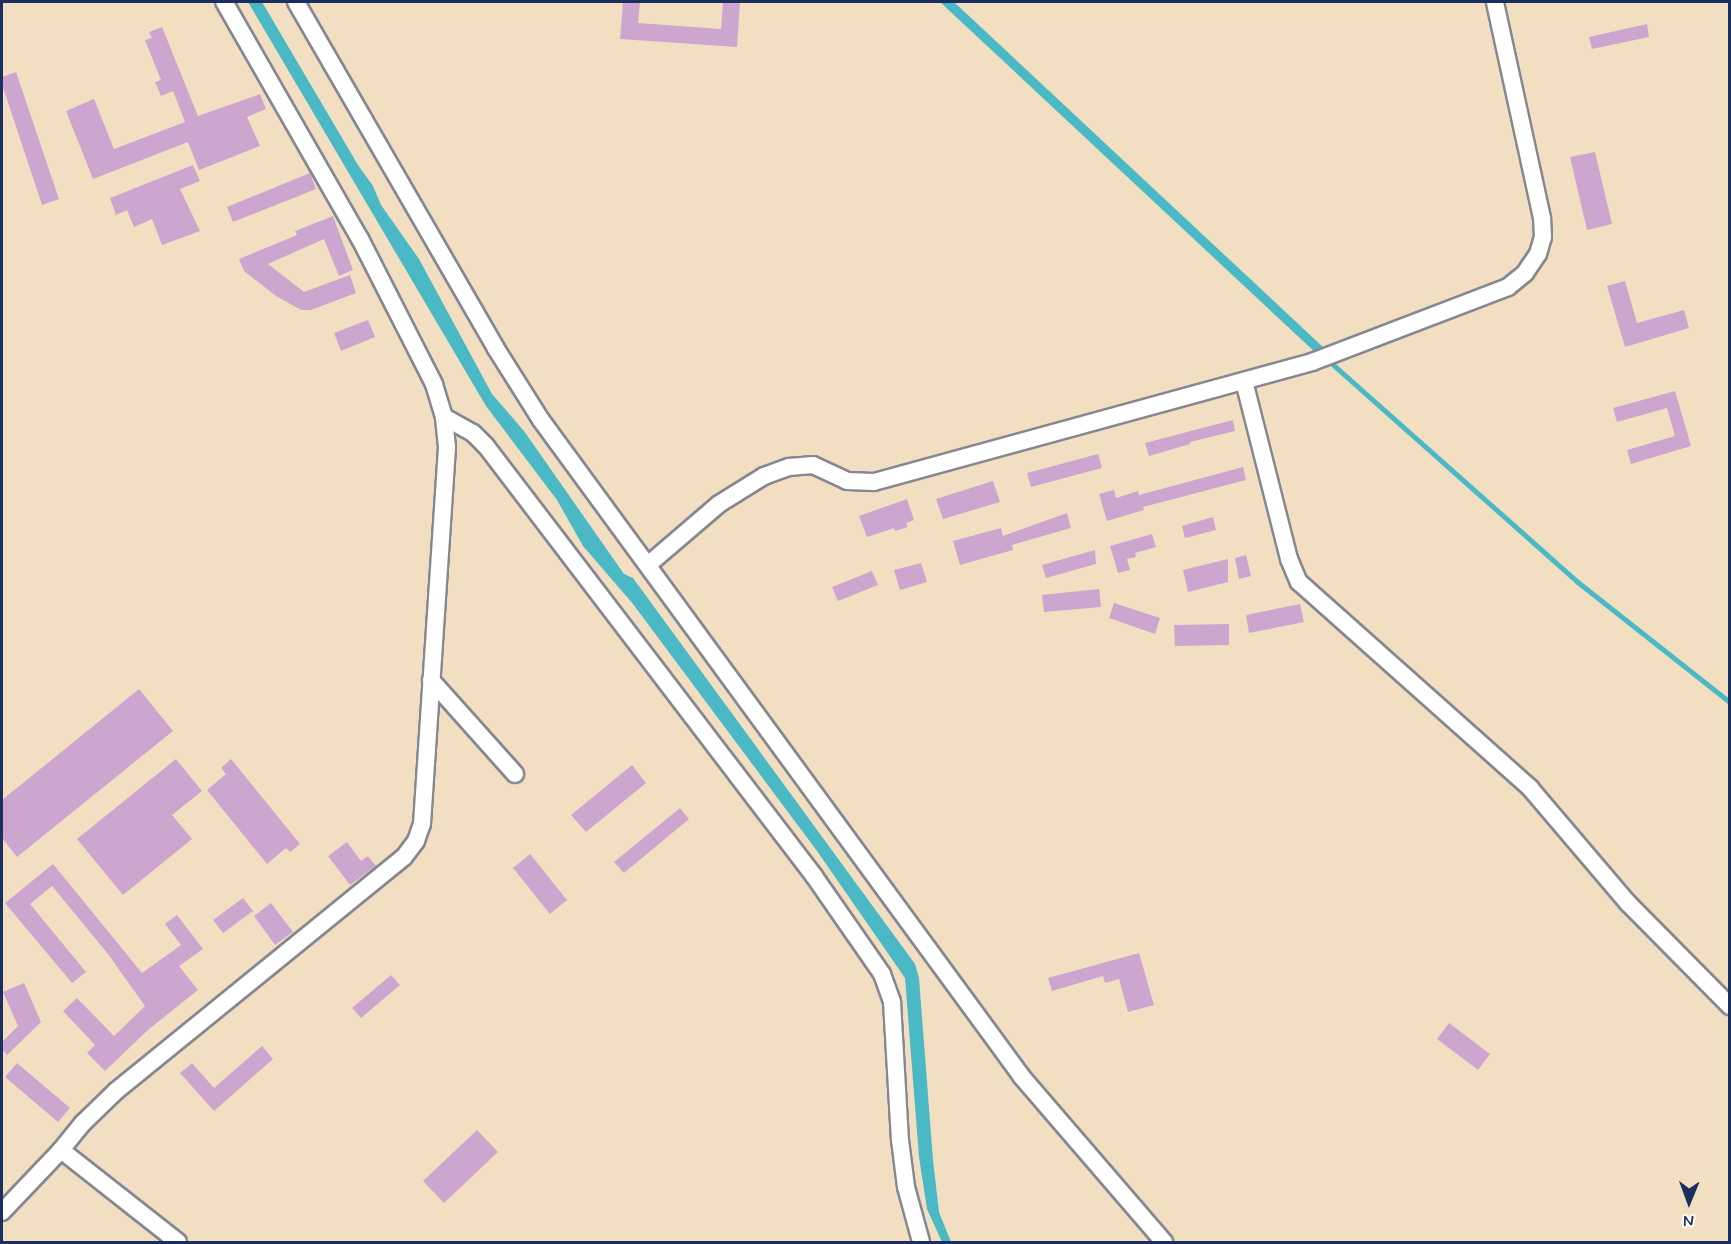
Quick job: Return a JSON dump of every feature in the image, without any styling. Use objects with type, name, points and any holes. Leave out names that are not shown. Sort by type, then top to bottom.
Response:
[{"type":"street","points":[[2,1212],[61,1150],[83,1123],[116,1091],[404,857],[416,841],[422,824],[447,447],[444,417],[434,384],[340,202],[224,2]]},
{"type":"street","points":[[296,2],[495,347],[542,420],[1022,1077],[1164,1242]]},
{"type":"street","points":[[649,564],[719,504],[764,477],[789,467],[813,465],[847,481],[874,482],[1312,362],[1508,287],[1525,273],[1538,254],[1543,237],[1542,218],[1495,2]]},
{"type":"street","points":[[1244,381],[1289,559],[1299,582],[1530,788],[1628,903],[1730,1006]]},
{"type":"street","points":[[444,417],[473,433],[486,446],[807,866],[882,974],[892,1002],[900,1140],[906,1187],[921,1242]]},
{"type":"street","points":[[431,680],[514,774]]},
{"type":"street","points":[[61,1150],[178,1242]]},
{"type":"water","points":[[248,2],[262,2],[358,165],[373,186],[381,205],[419,259],[492,394],[524,431],[624,574],[633,578],[915,964],[919,978],[939,1212],[951,1242],[942,1242],[927,1209],[919,1157],[905,978],[817,851],[633,604],[583,546],[557,500],[486,406]]},
{"type":"water","points":[[940,2],[954,2],[1324,348],[1327,355],[1318,355]]},
{"type":"building","points":[[623,2],[640,2],[638,23],[721,29],[723,2],[740,2],[737,47],[620,39]]},
{"type":"building","points":[[1647,24],[1649,37],[1592,49],[1589,37]]},
{"type":"building","points":[[162,27],[198,116],[260,94],[266,109],[247,117],[260,146],[199,170],[188,142],[93,179],[66,111],[94,99],[114,149],[185,122],[173,91],[161,96],[155,82],[161,80],[145,40],[152,38],[149,32]]},
{"type":"building","points":[[16,72],[59,199],[42,205],[2,84],[2,77]]},
{"type":"building","points":[[1595,152],[1612,224],[1587,230],[1570,157]]},
{"type":"building","points":[[193,165],[200,181],[180,189],[200,231],[162,245],[152,219],[134,227],[127,210],[116,215],[110,198]]},
{"type":"building","points":[[310,173],[316,189],[233,222],[227,207]]},
{"type":"building","points":[[333,216],[353,270],[339,276],[324,239],[268,264],[304,292],[350,275],[356,293],[311,310],[301,310],[276,296],[244,271],[239,259],[297,235],[295,231]]},
{"type":"building","points":[[1625,281],[1637,323],[1684,310],[1689,328],[1625,347],[1607,286]]},
{"type":"building","points":[[368,320],[375,337],[341,351],[334,333]]},
{"type":"building","points":[[1675,391],[1691,446],[1631,464],[1627,450],[1675,436],[1667,408],[1617,422],[1613,408]]},
{"type":"building","points":[[1233,420],[1235,431],[1190,442],[1190,444],[1149,456],[1145,443]]},
{"type":"building","points":[[1098,454],[1102,468],[1031,487],[1027,473]]},
{"type":"building","points":[[1243,467],[1246,480],[1143,507],[1144,510],[1107,521],[1099,494],[1114,490],[1116,498],[1138,491],[1139,495]]},
{"type":"building","points":[[993,481],[1000,502],[943,519],[936,499]]},
{"type":"building","points":[[907,499],[914,520],[906,523],[908,527],[895,531],[894,528],[867,537],[859,516]]},
{"type":"building","points":[[1067,513],[1071,528],[1012,545],[1013,550],[960,565],[953,541],[1001,528],[1003,536]]},
{"type":"building","points":[[1213,517],[1216,530],[1185,538],[1182,526]]},
{"type":"building","points":[[1152,534],[1156,547],[1135,553],[1136,557],[1127,559],[1130,570],[1118,573],[1110,546]]},
{"type":"building","points":[[1095,550],[1096,564],[1046,578],[1042,565]]},
{"type":"building","points":[[1246,555],[1251,576],[1239,579],[1235,558]]},
{"type":"building","points":[[1228,559],[1228,582],[1188,592],[1183,570]]},
{"type":"building","points":[[921,563],[927,582],[900,590],[894,570]]},
{"type":"building","points":[[872,571],[878,585],[838,601],[832,587]]},
{"type":"building","points":[[1099,589],[1101,607],[1044,612],[1042,595]]},
{"type":"building","points":[[1114,603],[1160,618],[1155,634],[1109,618]]},
{"type":"building","points":[[1300,604],[1304,622],[1249,633],[1246,615]]},
{"type":"building","points":[[1229,624],[1229,645],[1175,646],[1174,625]]},
{"type":"building","points":[[139,689],[173,731],[17,857],[2,838],[2,800]]},
{"type":"building","points":[[176,759],[202,791],[172,815],[192,839],[123,895],[77,839]]},
{"type":"building","points":[[231,759],[300,844],[290,852],[286,848],[267,864],[207,790],[226,774],[221,768]]},
{"type":"building","points":[[632,765],[646,783],[586,832],[571,815]]},
{"type":"building","points":[[680,808],[689,819],[624,873],[614,862]]},
{"type":"building","points":[[347,842],[361,861],[368,856],[376,866],[350,885],[328,856]]},
{"type":"building","points":[[530,854],[567,900],[550,914],[513,868]]},
{"type":"building","points":[[53,864],[142,973],[181,945],[165,924],[177,915],[203,949],[179,966],[198,990],[149,1029],[105,1071],[87,1053],[95,1045],[63,1011],[77,998],[114,1036],[145,1006],[108,954],[52,886],[30,904],[86,972],[72,983],[5,903]]},
{"type":"building","points":[[243,898],[253,911],[223,933],[213,920]]},
{"type":"building","points":[[271,903],[293,932],[275,945],[254,916]]},
{"type":"building","points":[[1139,953],[1154,1005],[1128,1012],[1119,979],[1105,983],[1103,976],[1052,991],[1048,978]]},
{"type":"building","points":[[391,975],[400,985],[361,1018],[352,1008]]},
{"type":"building","points":[[24,983],[41,1022],[7,1055],[2,1049],[2,1042],[18,1026],[3,992]]},
{"type":"building","points":[[1449,1023],[1490,1054],[1478,1070],[1437,1039]]},
{"type":"building","points":[[262,1046],[273,1059],[214,1111],[180,1073],[192,1063],[214,1088]]},
{"type":"building","points":[[17,1063],[70,1108],[58,1122],[5,1077]]},
{"type":"building","points":[[477,1130],[498,1152],[444,1203],[423,1181]]},
{"type":"waterway","points":[[1328,360],[1578,582],[1730,702]]}]
